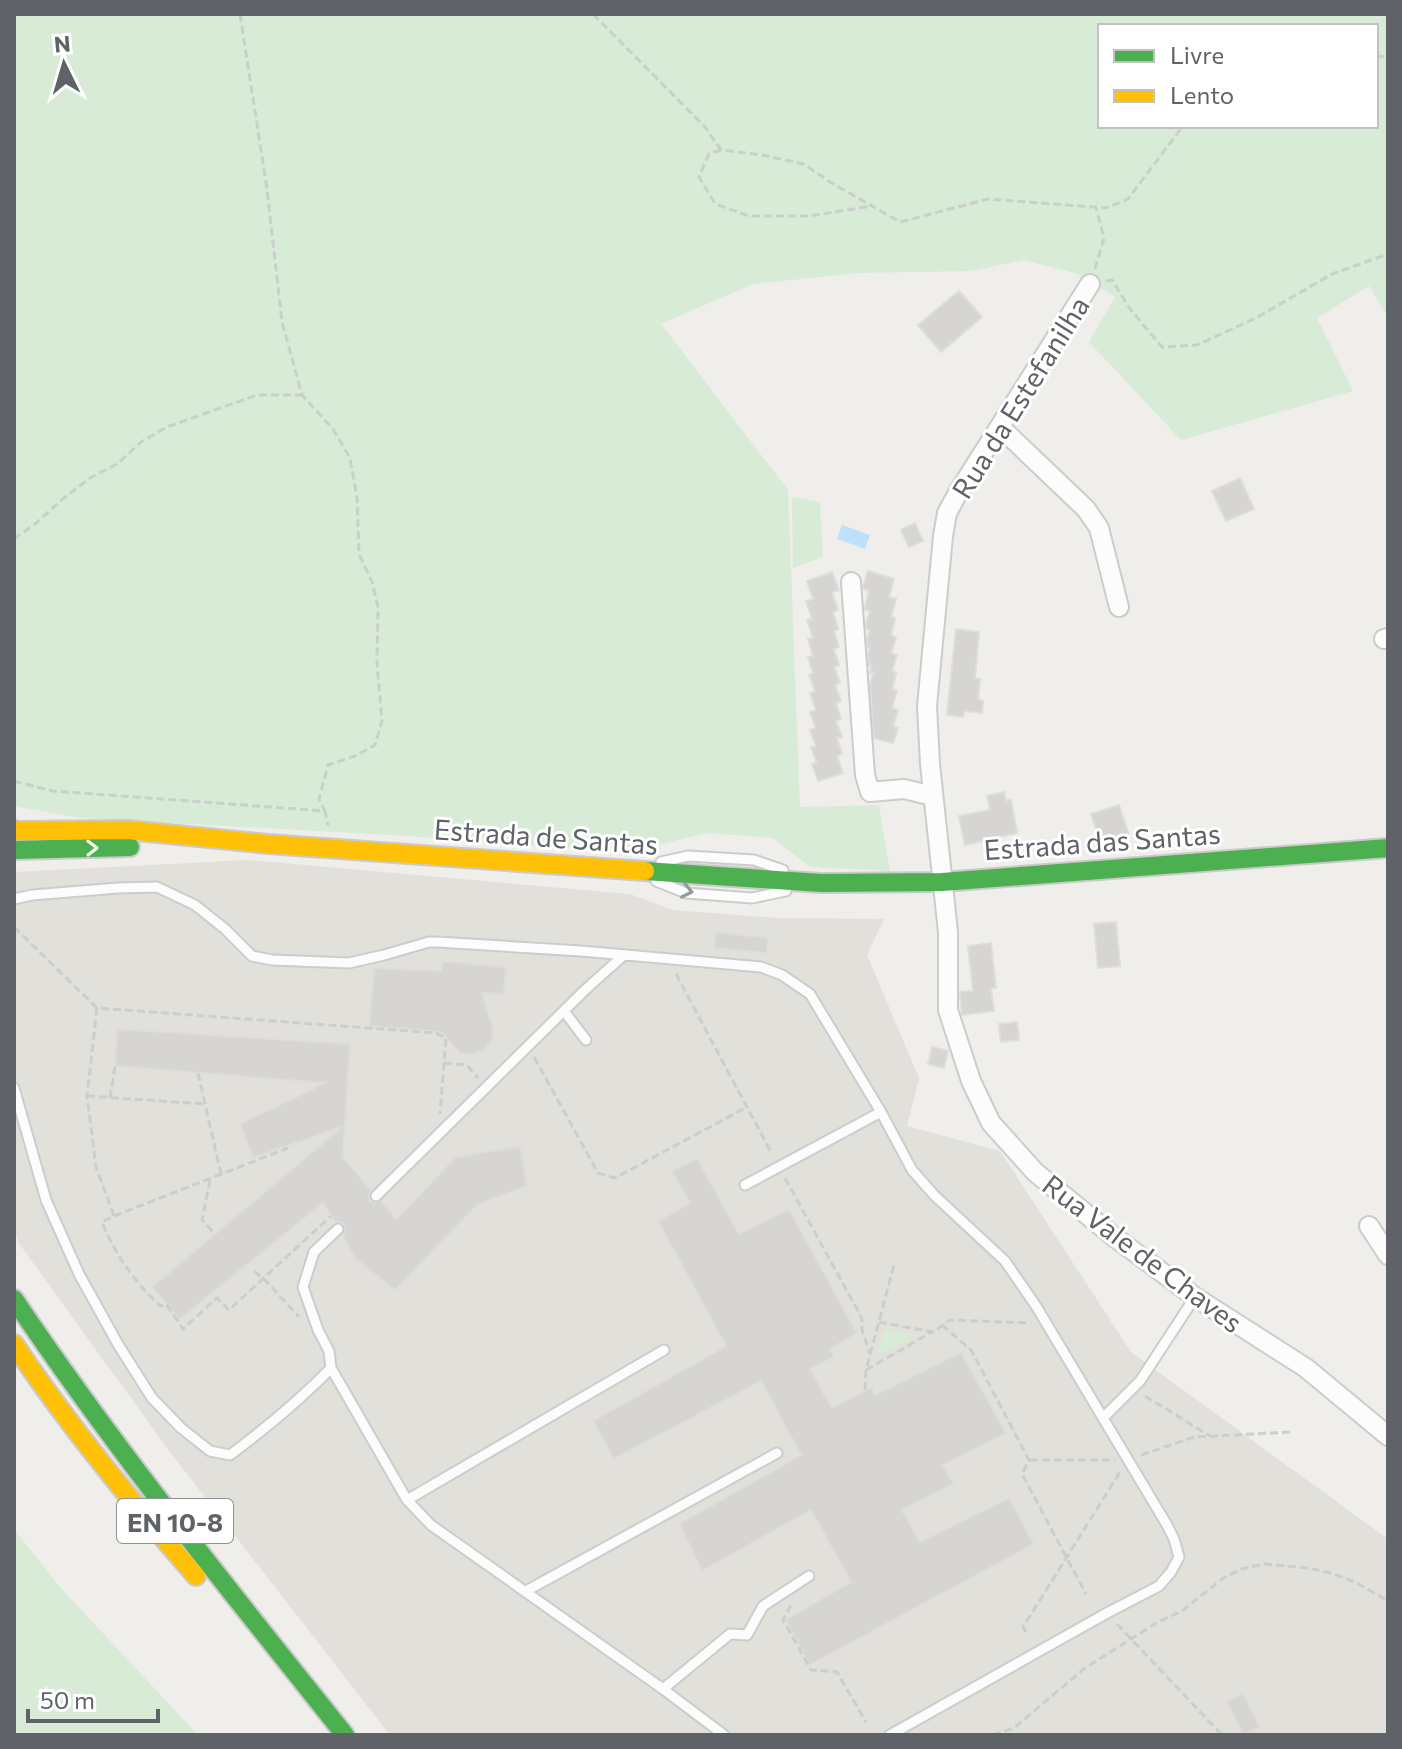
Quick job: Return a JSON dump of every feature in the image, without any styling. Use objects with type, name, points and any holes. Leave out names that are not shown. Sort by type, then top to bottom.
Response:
[{"type":"main road","name":"Estrada de Santas","points":[[15,831],[128,830],[268,844],[821,883]]},
{"type":"main road","name":"Estrada de Santas","points":[[14,850],[268,844]]},
{"type":"main road","name":"Estrada das Santas","points":[[821,883],[942,882],[1388,848]]},
{"type":"main road","points":[[14,1279],[116,1434],[220,1578]]},
{"type":"main road","name":"EN 10-8","points":[[14,1299],[93,1414],[345,1735]]},
{"type":"main road","name":"EN 10-8","points":[[14,1327],[109,1461],[331,1735]]},
{"type":"main road","points":[[14,1344],[98,1462],[238,1624]]},
{"type":"street","name":"Rua da Estefanilha","points":[[942,882],[927,706],[947,513],[1090,284]]},
{"type":"street","points":[[1000,427],[1086,509],[1099,528],[1119,607]]},
{"type":"street","points":[[851,582],[865,775],[870,792],[904,789],[933,796]]},
{"type":"street","name":"Rua Vale de Chaves","points":[[942,882],[948,932],[948,1010],[971,1081],[991,1123],[1035,1172],[1113,1236],[1195,1297],[1306,1368],[1388,1436]]},
{"type":"street","points":[[1369,1226],[1388,1255]]},
{"type":"lane","points":[[14,899],[32,895],[157,887],[195,905],[252,956],[272,960],[349,963],[429,942],[761,967],[782,975],[810,994],[912,1170],[934,1195],[1005,1261],[1047,1324],[1167,1525],[1179,1557],[1159,1586],[890,1735]]},
{"type":"lane","points":[[376,1196],[624,955]]},
{"type":"lane","points":[[564,1011],[586,1040]]},
{"type":"lane","points":[[14,1088],[46,1200],[79,1274],[152,1398],[181,1428],[210,1451],[230,1455],[271,1424],[331,1368]]},
{"type":"lane","points":[[745,1185],[881,1112]]},
{"type":"lane","points":[[338,1229],[314,1252],[303,1287],[329,1351],[331,1368],[407,1500],[431,1525],[724,1735]]},
{"type":"lane","points":[[1103,1418],[1140,1381],[1195,1297]]},
{"type":"lane","points":[[407,1500],[664,1350]]},
{"type":"lane","points":[[526,1591],[777,1453]]},
{"type":"lane","points":[[663,1689],[730,1634],[747,1635],[763,1606],[809,1576]]},
{"type":"path","points":[[240,14],[267,189],[282,322],[302,395],[333,429],[350,458],[357,498],[359,554],[372,582],[378,607],[377,663],[382,721],[375,745],[328,765],[319,799],[334,849]]},
{"type":"path","points":[[593,14],[705,127],[721,150]]},
{"type":"path","points":[[872,206],[809,216],[749,216],[715,204],[699,177],[709,154],[721,150],[804,164],[900,222],[988,199],[1106,208],[1128,199],[1181,128]]},
{"type":"path","points":[[1096,208],[1104,238],[1090,284],[1112,280],[1130,309],[1162,347],[1197,345],[1256,318],[1332,274],[1388,254]]},
{"type":"path","points":[[14,539],[90,478],[117,464],[141,442],[167,427],[257,395],[302,395]]},
{"type":"path","points":[[14,781],[53,791],[325,811]]},
{"type":"path","points":[[14,927],[97,1008],[436,1033],[446,1038],[440,1114],[449,1124]]},
{"type":"path","points":[[668,959],[858,1311],[870,1354]]},
{"type":"path","points":[[97,1008],[87,1096],[96,1167],[114,1216]]},
{"type":"path","points":[[528,1046],[598,1173],[615,1178],[747,1107]]},
{"type":"path","points":[[444,1063],[467,1065],[486,1086]]},
{"type":"path","points":[[110,1098],[115,1066]]},
{"type":"path","points":[[198,1073],[221,1174]]},
{"type":"path","points":[[87,1096],[205,1104]]},
{"type":"path","points":[[288,1148],[114,1216],[102,1222],[108,1237],[140,1286],[160,1306],[166,1304],[183,1329],[217,1298],[229,1310],[331,1216]]},
{"type":"path","points":[[211,1178],[202,1220],[215,1234]]},
{"type":"path","points":[[865,1390],[866,1370],[894,1265]]},
{"type":"path","points":[[254,1271],[306,1324],[314,1319]]},
{"type":"path","points":[[866,1370],[950,1320],[1047,1324]]},
{"type":"path","points":[[879,1322],[933,1332]]},
{"type":"path","points":[[942,1325],[971,1350],[1029,1460]]},
{"type":"path","points":[[1132,1389],[1210,1436]]},
{"type":"path","points":[[1029,1460],[1128,1460],[1194,1437],[1290,1432]]},
{"type":"path","points":[[1029,1460],[1022,1474],[1086,1594]]},
{"type":"path","points":[[1026,1632],[1023,1627],[1128,1460]]},
{"type":"path","points":[[993,1735],[1014,1728],[1085,1668],[1158,1622],[1182,1611],[1222,1579],[1241,1569],[1264,1564],[1309,1568],[1355,1582],[1388,1601]]},
{"type":"path","points":[[785,1592],[792,1604],[783,1620],[811,1670],[837,1672],[866,1722]]},
{"type":"path","points":[[1107,1613],[1222,1735]]},
{"type":"shaded area","points":[[247,860],[630,894],[672,910],[777,918],[884,919],[867,955],[919,1078],[907,1126],[1000,1151],[1131,1352],[1388,1539],[1388,1735],[390,1735],[170,1452],[18,1242],[14,1226],[14,872]]},
{"type":"green space","points":[[14,14],[1388,14],[1388,317],[1369,286],[1317,318],[1353,391],[1181,440],[1089,342],[1115,297],[1078,274],[1024,260],[972,271],[860,273],[753,284],[661,324],[788,490],[800,807],[879,805],[890,871],[810,867],[773,838],[706,833],[630,852],[80,818],[14,806]]},
{"type":"green space","points":[[792,497],[820,502],[823,557],[793,568]]},
{"type":"green space","points":[[884,1330],[918,1335],[877,1356]]},
{"type":"green space","points":[[14,1529],[58,1585],[198,1735],[14,1735]]},
{"type":"water","points":[[842,525],[870,535],[865,549],[837,539]]},
{"type":"building","points":[[959,291],[982,317],[941,352],[918,325]]},
{"type":"building","points":[[1240,478],[1254,509],[1226,521],[1212,491]]},
{"type":"building","points":[[915,523],[923,541],[909,547],[901,530]]},
{"type":"building","points":[[868,571],[894,579],[889,597],[896,599],[891,617],[895,618],[891,635],[896,637],[891,653],[897,655],[892,671],[896,673],[892,689],[897,691],[892,708],[898,710],[893,726],[898,728],[893,743],[874,738],[870,684],[874,672],[870,673],[867,639],[870,630],[866,629],[870,611],[865,610],[869,591],[863,587]]},
{"type":"building","points":[[832,572],[839,590],[832,592],[838,610],[833,612],[839,647],[834,649],[839,665],[834,667],[840,683],[835,685],[841,701],[836,703],[841,719],[836,721],[842,737],[837,738],[842,754],[837,756],[843,773],[818,781],[812,764],[817,763],[811,747],[816,746],[810,730],[816,728],[810,712],[816,710],[810,693],[815,691],[809,675],[813,673],[808,657],[813,656],[808,639],[813,638],[807,620],[812,619],[806,601],[813,599],[807,581]]},
{"type":"building","points":[[956,629],[979,632],[975,678],[980,679],[978,699],[983,701],[982,713],[964,711],[963,717],[947,715]]},
{"type":"building","points":[[1004,792],[1006,801],[1011,800],[1017,833],[965,845],[959,816],[990,810],[987,796]]},
{"type":"building","points":[[1119,805],[1129,835],[1101,844],[1091,814]]},
{"type":"building","points":[[1116,922],[1120,966],[1098,968],[1094,924]]},
{"type":"building","points":[[716,932],[768,938],[767,953],[714,948]]},
{"type":"building","points":[[991,943],[996,988],[991,988],[994,1011],[962,1015],[960,992],[973,991],[968,946]]},
{"type":"building","points":[[442,961],[506,967],[504,994],[482,993],[493,1028],[492,1040],[483,1051],[460,1053],[441,1032],[369,1026],[374,968],[441,971]]},
{"type":"building","points":[[1017,1022],[1019,1040],[1001,1042],[999,1024]]},
{"type":"building","points":[[117,1029],[350,1044],[343,1157],[371,1190],[370,1201],[381,1201],[396,1219],[456,1157],[520,1146],[527,1186],[478,1204],[395,1290],[356,1259],[342,1235],[344,1224],[335,1222],[323,1203],[179,1320],[152,1287],[342,1127],[253,1158],[240,1124],[325,1083],[115,1066]]},
{"type":"building","points":[[932,1047],[948,1051],[944,1068],[928,1064]]},
{"type":"building","points":[[697,1158],[739,1234],[789,1209],[857,1333],[830,1349],[834,1357],[810,1369],[832,1408],[872,1387],[875,1395],[961,1352],[1006,1433],[943,1465],[954,1484],[902,1510],[920,1542],[1009,1498],[1034,1544],[810,1665],[785,1620],[851,1582],[811,1510],[702,1571],[679,1524],[801,1455],[761,1381],[614,1459],[593,1421],[726,1346],[658,1221],[690,1203],[672,1171]]},
{"type":"building","points":[[1243,1693],[1260,1727],[1243,1735],[1227,1701]]},
{"type":"traffic: fast","points":[[14,850],[130,847]]},
{"type":"traffic: fast","points":[[645,871],[821,883],[942,882],[1388,848]]},
{"type":"traffic: fast","points":[[14,1299],[133,1466],[345,1735]]},
{"type":"traffic: slow","points":[[14,831],[128,830],[268,844],[645,871]]},
{"type":"traffic: slow","points":[[14,1344],[101,1463],[196,1576]]}]
